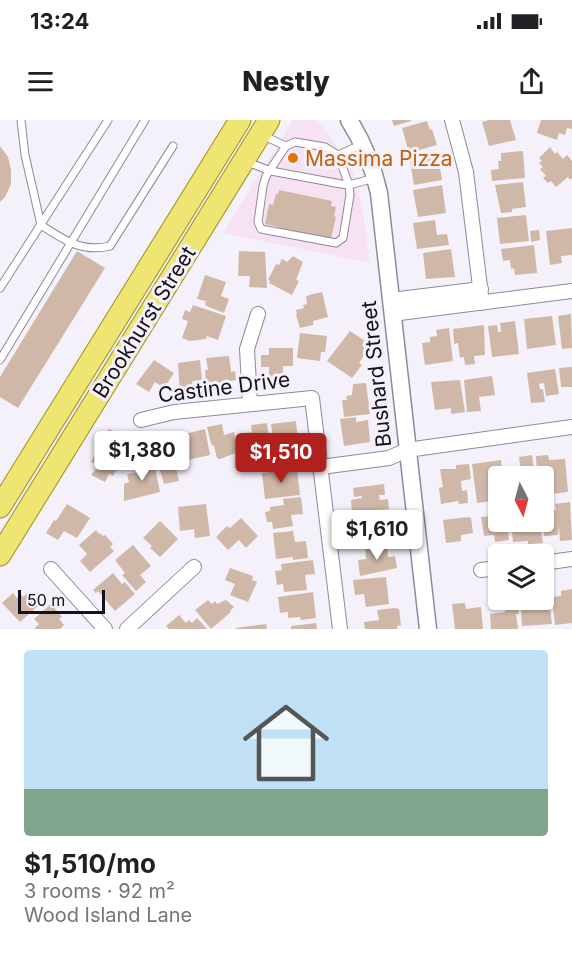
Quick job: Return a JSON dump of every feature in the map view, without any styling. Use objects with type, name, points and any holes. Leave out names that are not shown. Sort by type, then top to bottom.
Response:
[{"type":"main road","name":"Brookhurst Street","points":[[0,507],[240,120]]},
{"type":"main road","name":"Brookhurst Street","points":[[0,555],[265,127]]},
{"type":"street","name":"Bushard Street","points":[[349,120],[363,144],[375,178],[392,307],[428,629]]},
{"type":"street","points":[[452,120],[466,172],[481,296]]},
{"type":"street","points":[[392,307],[481,296],[572,291]]},
{"type":"street","points":[[250,404],[247,349],[258,314]]},
{"type":"street","name":"Castine Drive","points":[[141,420],[174,412],[312,398],[321,466]]},
{"type":"street","points":[[340,629],[321,466],[389,458],[407,450],[572,427]]},
{"type":"street","points":[[554,561],[572,559]]},
{"type":"street","points":[[127,629],[194,567]]},
{"type":"street","points":[[51,569],[96,626]]},
{"type":"street","points":[[481,570],[488,569]]},
{"type":"lane","points":[[21,120],[25,155],[41,225],[70,243],[100,248],[110,246],[173,146]]},
{"type":"lane","points":[[0,288],[108,120]]},
{"type":"lane","points":[[0,360],[145,120]]},
{"type":"lane","points":[[265,127],[286,146]]},
{"type":"lane","points":[[296,142],[325,147],[338,155],[349,185],[350,195],[343,238],[336,243],[261,229],[258,222],[266,176],[286,146],[296,142]]},
{"type":"lane","points":[[338,155],[363,144]]},
{"type":"lane","points":[[244,160],[271,171],[349,185],[375,178]]},
{"type":"shaded area","points":[[293,120],[317,120],[352,166],[363,211],[370,263],[223,233]]},
{"type":"building","points":[[392,120],[411,120],[411,121],[394,126]]},
{"type":"building","points":[[510,120],[516,140],[489,146],[482,122]]},
{"type":"building","points":[[541,120],[572,120],[572,129],[567,128],[565,135],[559,133],[557,140],[537,133]]},
{"type":"building","points":[[427,121],[437,145],[409,153],[402,128]]},
{"type":"building","points":[[0,146],[8,157],[11,184],[0,202]]},
{"type":"building","points":[[550,147],[555,154],[557,152],[563,159],[567,155],[572,161],[572,178],[570,180],[568,177],[556,187],[551,181],[548,183],[543,178],[546,176],[540,169],[543,167],[539,163],[542,161],[539,158]]},
{"type":"building","points":[[523,151],[525,178],[492,181],[491,170],[499,169],[498,161],[501,161],[501,153]]},
{"type":"building","points":[[433,155],[435,169],[440,168],[442,180],[414,185],[410,161]]},
{"type":"building","points":[[523,182],[526,207],[501,213],[495,185]]},
{"type":"building","points":[[442,185],[446,213],[418,217],[413,190]]},
{"type":"building","points":[[279,190],[332,201],[331,206],[336,207],[334,216],[336,217],[331,239],[278,230],[279,227],[265,224],[269,204],[273,205]]},
{"type":"building","points":[[526,215],[529,241],[500,244],[497,218]]},
{"type":"building","points":[[435,220],[437,235],[447,234],[449,245],[417,249],[413,223]]},
{"type":"building","points":[[572,228],[572,255],[561,256],[562,263],[550,265],[546,231]]},
{"type":"building","points":[[539,230],[540,240],[531,242],[530,231]]},
{"type":"building","points":[[534,245],[537,273],[515,275],[514,268],[511,269],[510,260],[503,261],[501,249]]},
{"type":"building","points":[[451,249],[455,277],[426,279],[423,253]]},
{"type":"building","points":[[77,251],[105,268],[18,408],[0,397],[0,377]]},
{"type":"building","points":[[239,251],[265,252],[267,288],[249,287],[250,276],[238,276]]},
{"type":"building","points":[[293,256],[303,262],[296,280],[299,281],[292,295],[269,283],[268,280],[276,264],[279,265],[282,259],[287,262]]},
{"type":"building","points":[[205,275],[226,282],[221,296],[229,299],[224,313],[205,305],[206,301],[197,299]]},
{"type":"building","points":[[322,292],[328,317],[313,321],[313,325],[300,328],[296,310],[304,308],[303,305],[307,304],[306,297]]},
{"type":"building","points":[[193,305],[226,316],[218,340],[207,336],[206,339],[190,341],[182,338],[188,321],[182,319],[185,310],[190,312]]},
{"type":"building","points":[[571,314],[572,348],[562,349],[558,316]]},
{"type":"building","points":[[552,316],[556,345],[527,349],[524,319]]},
{"type":"building","points":[[515,321],[519,354],[492,357],[488,326],[497,325],[498,332],[501,332],[500,323]]},
{"type":"building","points":[[484,325],[485,355],[474,356],[475,364],[465,365],[464,357],[460,358],[458,343],[454,344],[453,329]]},
{"type":"building","points":[[449,328],[453,361],[425,365],[422,343],[430,342],[430,337],[437,336],[436,330]]},
{"type":"building","points":[[350,331],[365,341],[362,345],[368,350],[359,363],[362,365],[352,378],[327,361]]},
{"type":"building","points":[[300,333],[327,336],[325,352],[321,352],[320,361],[297,358]]},
{"type":"building","points":[[269,348],[293,348],[293,366],[283,366],[283,378],[269,378],[269,367],[261,367],[261,355],[269,355]]},
{"type":"building","points":[[229,356],[231,372],[235,371],[236,380],[206,385],[205,370],[208,370],[206,358]]},
{"type":"building","points":[[154,360],[174,373],[164,388],[155,382],[149,392],[136,384]]},
{"type":"building","points":[[200,360],[202,380],[192,381],[193,393],[180,395],[178,363]]},
{"type":"building","points":[[572,367],[572,387],[561,387],[559,368]]},
{"type":"building","points":[[555,369],[559,394],[546,396],[544,383],[539,384],[540,389],[543,389],[545,402],[531,403],[527,373]]},
{"type":"building","points":[[492,376],[495,395],[479,397],[481,411],[467,412],[464,380]]},
{"type":"building","points":[[460,380],[465,412],[451,414],[451,408],[435,410],[431,382]]},
{"type":"building","points":[[366,383],[370,414],[344,417],[342,400],[347,400],[346,396],[352,395],[353,384]]},
{"type":"building","points":[[356,417],[356,422],[368,420],[370,442],[344,446],[340,419]]},
{"type":"building","points":[[296,421],[299,452],[279,454],[271,424]]},
{"type":"building","points":[[267,423],[271,459],[264,457],[244,459],[240,434],[252,432],[251,425]]},
{"type":"building","points":[[222,424],[224,435],[234,432],[238,452],[220,459],[217,458],[214,446],[211,444],[207,427]]},
{"type":"building","points":[[109,429],[119,435],[113,449],[124,454],[113,476],[109,474],[105,482],[91,475],[99,465],[91,462]]},
{"type":"building","points":[[205,429],[210,455],[188,460],[181,435]]},
{"type":"building","points":[[179,444],[183,466],[176,468],[179,481],[164,484],[154,450]]},
{"type":"building","points":[[532,455],[534,466],[520,466],[519,457]]},
{"type":"building","points":[[548,455],[549,460],[565,459],[568,492],[554,494],[554,466],[537,466],[536,456]]},
{"type":"building","points":[[153,458],[160,492],[124,501],[124,484],[129,482],[127,474],[142,472],[140,461]]},
{"type":"building","points":[[501,460],[502,466],[488,466],[488,502],[477,503],[472,464]]},
{"type":"building","points":[[469,464],[471,479],[461,481],[462,491],[467,490],[468,503],[459,504],[458,501],[441,504],[439,488],[443,487],[440,469],[456,469],[456,465]]},
{"type":"building","points":[[297,469],[300,495],[265,499],[262,473]]},
{"type":"building","points":[[384,484],[385,495],[379,495],[380,500],[388,499],[389,509],[352,513],[351,500],[362,498],[362,496],[354,497],[353,488]]},
{"type":"building","points":[[301,497],[303,514],[291,515],[293,526],[273,529],[272,522],[267,522],[265,512],[270,511],[270,507],[284,505],[283,499]]},
{"type":"building","points":[[570,502],[572,540],[560,541],[559,527],[558,535],[544,536],[544,532],[554,532],[555,504]]},
{"type":"building","points":[[67,504],[90,518],[77,538],[64,531],[58,540],[46,533]]},
{"type":"building","points":[[206,504],[210,536],[195,538],[194,529],[180,531],[178,507]]},
{"type":"building","points":[[380,512],[384,541],[362,544],[360,532],[353,533],[351,516]]},
{"type":"building","points":[[488,516],[488,532],[508,532],[509,540],[495,542],[494,535],[484,536],[481,517]]},
{"type":"building","points":[[241,518],[258,536],[246,548],[239,540],[228,550],[216,537],[227,526],[230,528]]},
{"type":"building","points":[[471,518],[473,533],[461,535],[461,541],[446,543],[443,520]]},
{"type":"building","points":[[160,521],[178,539],[160,557],[143,538]]},
{"type":"building","points":[[96,530],[99,534],[105,535],[113,544],[110,547],[114,551],[90,572],[80,561],[87,554],[79,545]]},
{"type":"building","points":[[293,531],[295,542],[306,541],[308,558],[276,559],[273,533]]},
{"type":"building","points":[[512,532],[541,532],[543,543],[528,544],[528,541],[513,542]]},
{"type":"building","points":[[387,544],[388,557],[395,556],[397,568],[360,576],[358,560],[366,559],[365,547]]},
{"type":"building","points":[[133,545],[151,566],[140,575],[146,582],[136,591],[122,575],[125,573],[115,560]]},
{"type":"building","points":[[313,560],[315,574],[305,575],[307,590],[284,592],[283,584],[277,585],[275,571],[282,570],[281,564]]},
{"type":"building","points":[[230,568],[253,576],[252,580],[257,582],[248,602],[230,595],[235,584],[225,580]]},
{"type":"building","points":[[113,573],[135,594],[115,611],[98,591],[96,593],[93,590]]},
{"type":"building","points":[[386,577],[389,604],[366,607],[364,594],[355,595],[353,580]]},
{"type":"building","points":[[572,589],[572,623],[555,625],[554,597],[561,596],[561,591]]},
{"type":"building","points":[[313,592],[316,618],[301,620],[300,617],[288,618],[288,612],[280,613],[278,597]]},
{"type":"building","points":[[13,593],[17,598],[21,594],[23,597],[28,593],[39,605],[20,622],[2,603]]},
{"type":"building","points":[[208,600],[212,604],[215,601],[217,604],[226,600],[234,607],[211,629],[195,610]]},
{"type":"building","points":[[465,603],[466,609],[481,607],[483,629],[455,629],[452,604]]},
{"type":"building","points":[[51,604],[62,617],[59,619],[64,625],[60,629],[34,629],[39,624],[34,619]]},
{"type":"building","points":[[399,609],[401,625],[397,626],[397,629],[365,629],[364,622],[379,620],[377,610]]},
{"type":"building","points":[[505,610],[518,610],[519,614],[516,614],[518,629],[491,629],[490,614],[505,612]]},
{"type":"building","points":[[521,610],[550,610],[552,624],[522,626]]},
{"type":"building","points":[[179,615],[186,623],[189,620],[192,623],[197,618],[207,629],[169,629],[166,626]]},
{"type":"building","points":[[316,623],[317,629],[291,629],[291,626]]},
{"type":"building","points":[[266,624],[267,629],[236,629],[236,628]]},
{"type":"place","name":"Massima Pizza","points":[[293,158]]}]
